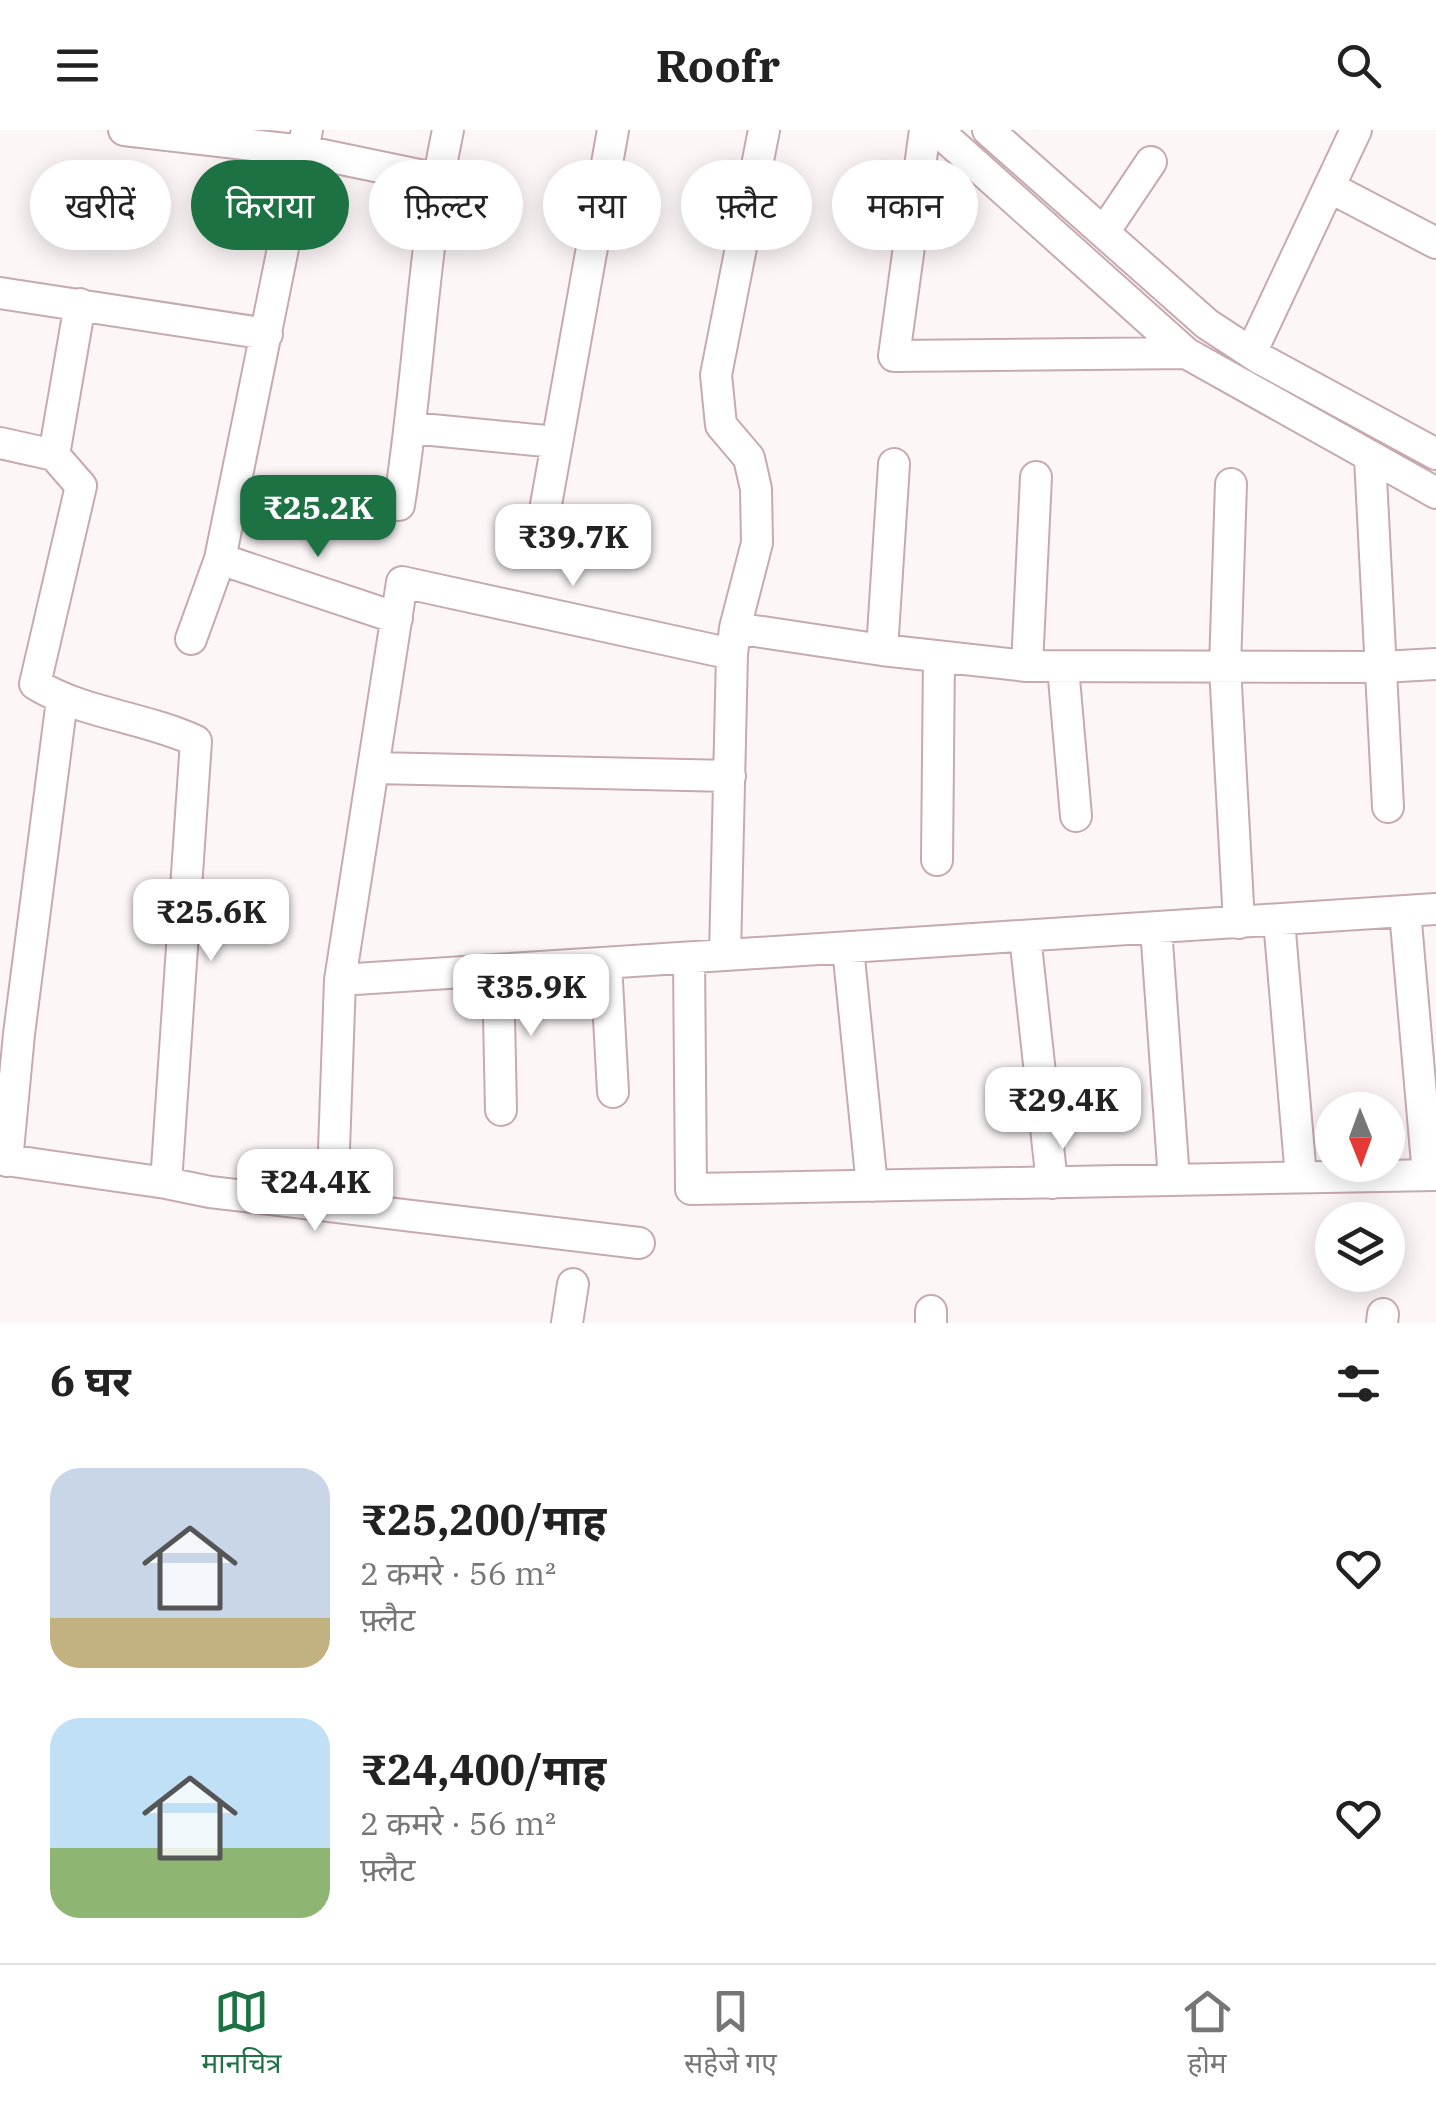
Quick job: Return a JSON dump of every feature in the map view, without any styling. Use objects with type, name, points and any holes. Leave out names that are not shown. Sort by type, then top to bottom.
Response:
[{"type":"street","points":[[124,130],[305,140],[373,160]]},
{"type":"street","points":[[442,160],[448,130]]},
{"type":"street","points":[[542,527],[613,130]]},
{"type":"street","points":[[725,955],[734,641],[758,544],[756,489],[749,458],[721,425],[716,375],[764,130]]},
{"type":"street","points":[[925,130],[894,356],[1186,353]]},
{"type":"street","points":[[937,130],[1186,353],[1436,493]]},
{"type":"street","points":[[988,130],[1208,324],[1251,352],[1436,454]]},
{"type":"street","points":[[1251,352],[1356,130]]},
{"type":"street","points":[[191,640],[220,558],[305,140]]},
{"type":"street","points":[[1104,232],[1151,162]]},
{"type":"street","points":[[1329,187],[1436,243]]},
{"type":"street","points":[[398,505],[411,428],[430,250]]},
{"type":"street","points":[[0,292],[267,334]]},
{"type":"street","points":[[54,455],[80,304]]},
{"type":"street","points":[[411,428],[556,442]]},
{"type":"street","points":[[0,443],[54,455],[81,486],[35,684],[62,700],[170,729],[196,741],[166,1183]]},
{"type":"street","points":[[1370,458],[1388,808]]},
{"type":"street","points":[[882,650],[894,464]]},
{"type":"street","points":[[1027,666],[1036,476]]},
{"type":"street","points":[[1231,484],[1225,667],[1239,923]]},
{"type":"street","points":[[220,558],[397,618]]},
{"type":"street","points":[[332,1206],[340,980],[402,582],[734,641],[882,650],[1027,666],[1436,664]]},
{"type":"street","points":[[937,860],[939,657]]},
{"type":"street","points":[[1063,667],[1076,816]]},
{"type":"street","points":[[62,700],[3,1160],[210,1192],[639,1243]]},
{"type":"street","points":[[375,768],[730,776]]},
{"type":"street","points":[[340,980],[1421,910],[1432,1175],[691,1189],[689,958]]},
{"type":"street","points":[[1278,920],[1301,1177]]},
{"type":"street","points":[[1156,928],[1174,1180]]},
{"type":"street","points":[[1025,936],[1052,1182]]},
{"type":"street","points":[[848,948],[872,1186]]},
{"type":"street","points":[[606,963],[614,1092]]},
{"type":"street","points":[[498,970],[501,1110]]},
{"type":"street","points":[[567,1323],[573,1284]]}]
